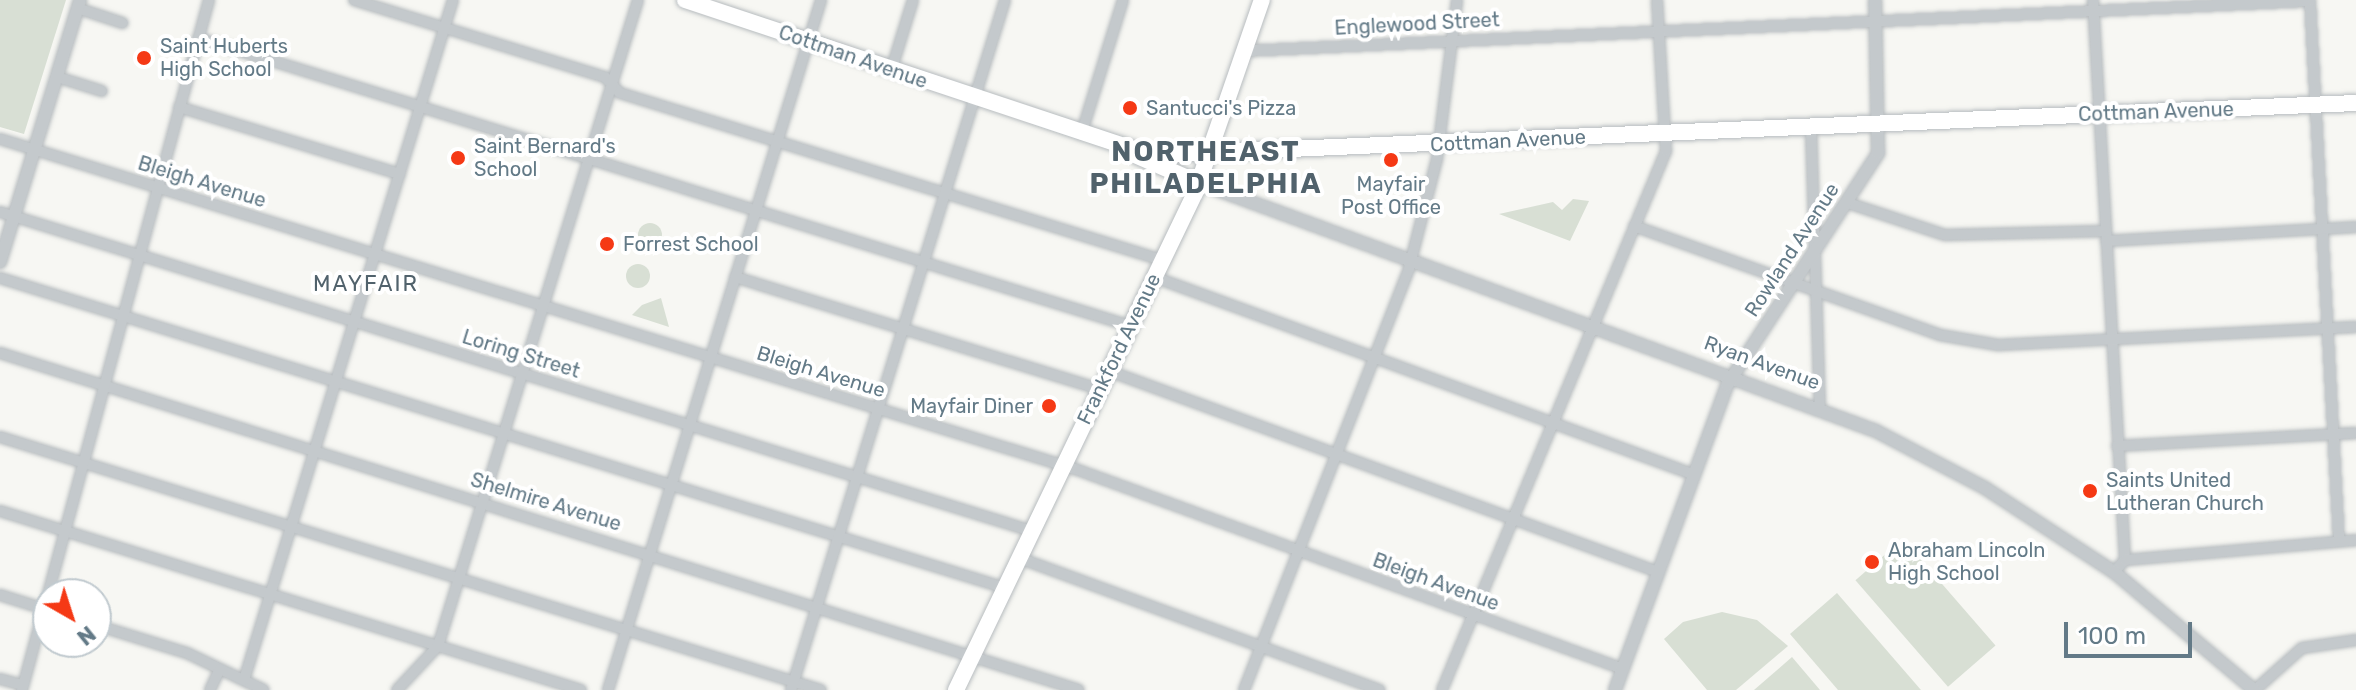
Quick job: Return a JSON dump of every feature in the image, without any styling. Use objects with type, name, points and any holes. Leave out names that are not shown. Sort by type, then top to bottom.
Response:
[{"type":"main road","name":"Cottman Avenue","points":[[685,0],[727,7],[808,42],[1133,153],[1211,154],[2356,103]]},
{"type":"main road","name":"Frankford Avenue","points":[[956,690],[1199,183],[1262,0]]},
{"type":"main road","points":[[1133,153],[1199,183]]},
{"type":"street","points":[[53,578],[101,384],[209,0]]},
{"type":"street","points":[[354,0],[611,84],[620,93],[1162,260]]},
{"type":"street","points":[[244,680],[453,0]]},
{"type":"street","points":[[397,690],[438,646],[638,0]]},
{"type":"street","points":[[608,690],[821,0]]},
{"type":"street","points":[[891,71],[913,0]]},
{"type":"street","points":[[793,686],[1005,0]]},
{"type":"street","points":[[1081,136],[1123,0]]},
{"type":"street","points":[[1244,690],[1411,257],[1438,144],[1457,0]]},
{"type":"street","points":[[1442,690],[1666,151],[1657,0]]},
{"type":"street","name":"Rowland Avenue","points":[[1615,690],[1735,374],[1878,153],[1882,123],[1875,0]]},
{"type":"street","points":[[2310,0],[2339,541]]},
{"type":"street","name":"Englewood Street","points":[[1245,51],[2093,5],[2310,0]]},
{"type":"street","points":[[0,262],[78,4],[123,23]]},
{"type":"street","points":[[2093,5],[2125,560]]},
{"type":"street","points":[[198,38],[1130,326]]},
{"type":"street","points":[[57,77],[102,91]]},
{"type":"street","points":[[179,107],[400,174]]},
{"type":"street","points":[[1811,127],[1820,406]]},
{"type":"street","name":"Bleigh Avenue","points":[[0,139],[1063,466],[1623,669]]},
{"type":"street","name":"Ryan Avenue","points":[[1199,183],[1820,406],[1949,468],[2114,572],[2255,690]]},
{"type":"street","points":[[1848,203],[1945,235],[2106,236],[2356,227]]},
{"type":"street","name":"Loring Street","points":[[0,212],[1032,531]]},
{"type":"street","points":[[1634,226],[1940,335],[1998,345],[2356,327]]},
{"type":"street","points":[[735,277],[1100,389]]},
{"type":"street","points":[[1154,277],[1695,475]]},
{"type":"street","points":[[0,278],[1005,588]]},
{"type":"street","name":"Shelmire Avenue","points":[[0,353],[974,652],[1079,690]]},
{"type":"street","points":[[1109,371],[1658,572]]},
{"type":"street","points":[[2117,446],[2356,433]]},
{"type":"street","points":[[0,437],[626,630],[793,686],[821,690]]},
{"type":"street","points":[[0,511],[581,690]]},
{"type":"street","points":[[2114,572],[2125,560],[2356,540]]},
{"type":"street","points":[[1019,558],[1380,690]]},
{"type":"street","points":[[0,595],[32,605]]},
{"type":"street","points":[[112,631],[220,669],[264,690]]},
{"type":"street","points":[[2255,690],[2302,648],[2356,640]]},
{"type":"street","points":[[0,679],[22,688],[32,655]]},
{"type":"street","points":[[210,690],[220,669]]},
{"type":"shaded area","points":[[0,0],[66,0],[24,134],[0,127]]},
{"type":"shaded area","points":[[1573,199],[1589,201],[1570,241],[1499,214],[1553,202],[1562,210]]},
{"type":"shaded area","points":[[650,223],[659,226],[662,235],[659,244],[650,247],[641,244],[638,235],[641,226]]},
{"type":"shaded area","points":[[638,264],[647,267],[650,276],[647,285],[638,288],[629,285],[626,276],[629,267]]},
{"type":"shaded area","points":[[661,298],[669,327],[632,315],[642,305]]},
{"type":"shaded area","points":[[1903,539],[1996,645],[1948,687],[1855,580]]},
{"type":"shaded area","points":[[1837,593],[1921,690],[1838,690],[1790,634]]},
{"type":"shaded area","points":[[1722,612],[1757,620],[1788,646],[1736,690],[1707,690],[1664,639],[1683,622]]},
{"type":"shaded area","points":[[1792,657],[1820,690],[1754,690]]},
{"type":"place","name":"Saint Huberts High School","points":[[144,58]]},
{"type":"place","name":"Santucci's Pizza","points":[[1130,108]]},
{"type":"place","name":"Saint Bernard's School","points":[[458,158]]},
{"type":"place","name":"Mayfair Post Office","points":[[1391,160]]},
{"type":"place","name":"Forrest School","points":[[607,244]]},
{"type":"place","name":"Mayfair Diner","points":[[1049,406]]},
{"type":"place","name":"Saints United Lutheran Church","points":[[2090,491]]},
{"type":"place","name":"Abraham Lincoln High School","points":[[1872,562]]},
{"type":"district","name":"NORTHEAST PHILADELPHIA","points":[[1206,168]]},
{"type":"district","name":"MAYFAIR","points":[[366,284]]}]
